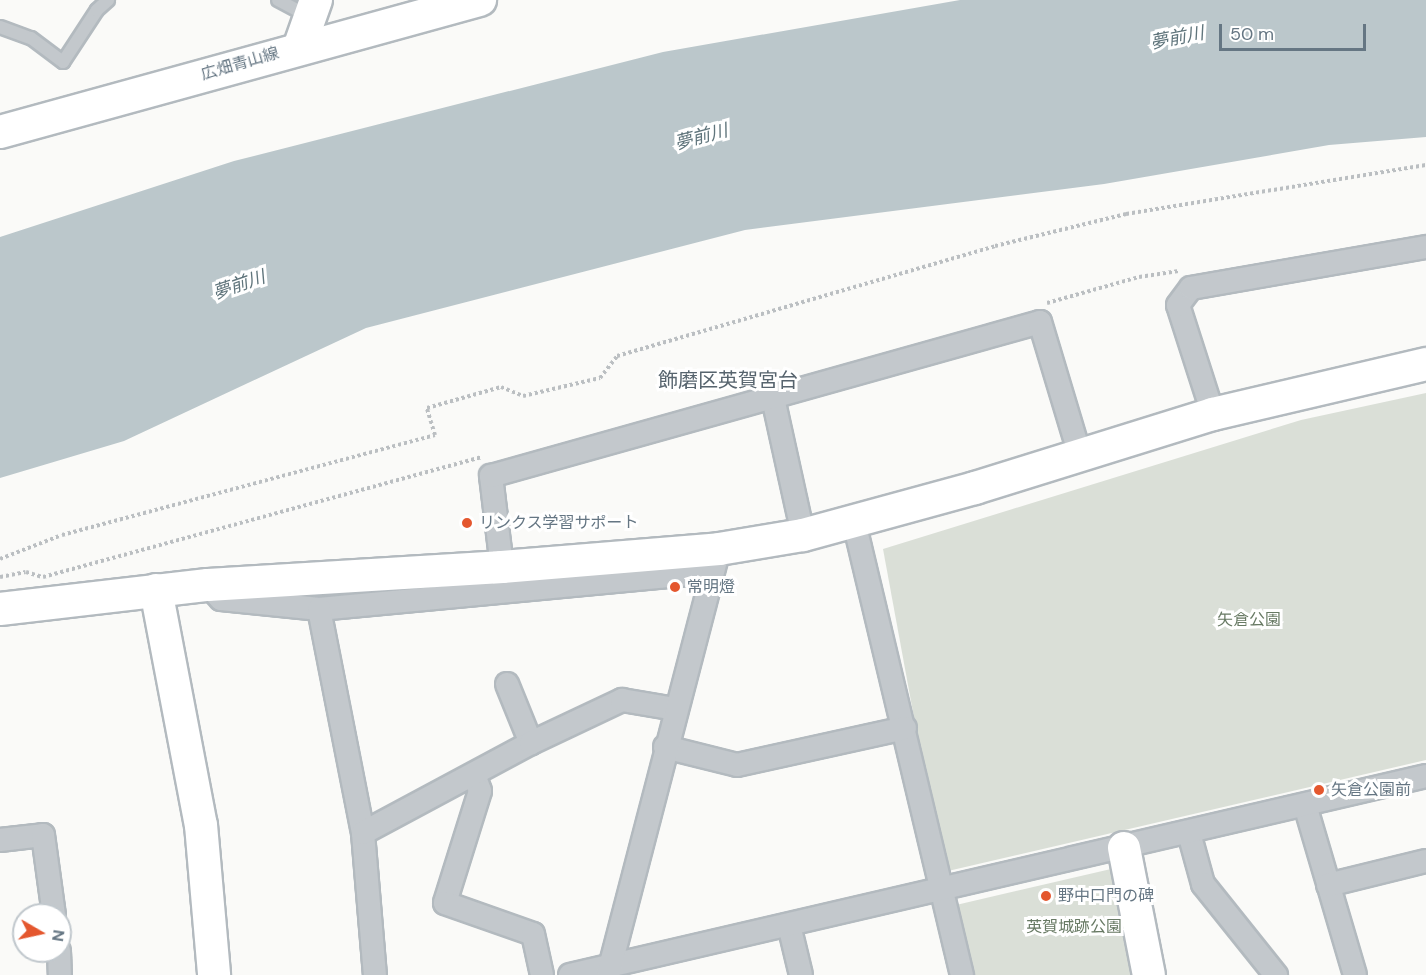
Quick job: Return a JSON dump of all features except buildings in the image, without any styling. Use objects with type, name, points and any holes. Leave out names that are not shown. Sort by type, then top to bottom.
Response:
[{"type":"street","name":"広畑青山線","points":[[0,132],[480,0]]},
{"type":"street","points":[[299,48],[312,8]]},
{"type":"street","points":[[1213,414],[1178,305],[1191,288],[1426,247]]},
{"type":"street","points":[[502,567],[491,476],[1040,322],[1080,455]]},
{"type":"street","points":[[208,585],[221,598],[319,609],[715,560],[854,522],[1213,414],[1426,364]]},
{"type":"street","points":[[773,398],[803,535]]},
{"type":"street","points":[[854,522],[944,886],[962,975]]},
{"type":"street","points":[[0,609],[208,585],[502,567],[715,560]]},
{"type":"street","points":[[609,970],[715,560]]},
{"type":"street","points":[[156,590],[201,825],[214,975]]},
{"type":"street","points":[[319,609],[363,833],[375,975]]},
{"type":"street","points":[[507,684],[531,743]]},
{"type":"street","points":[[363,833],[531,743],[622,700],[675,709]]},
{"type":"street","points":[[665,747],[737,765],[905,728]]},
{"type":"street","points":[[474,775],[480,791],[445,903],[533,933],[542,975]]},
{"type":"street","points":[[570,975],[609,970],[944,886],[1124,848],[1426,776]]},
{"type":"street","points":[[1305,805],[1355,975]]},
{"type":"street","points":[[1189,833],[1203,884],[1276,975]]},
{"type":"street","points":[[0,840],[43,835],[52,903]]},
{"type":"street","points":[[1124,848],[1149,975]]},
{"type":"street","points":[[1328,885],[1426,861]]},
{"type":"street","points":[[789,925],[801,975]]},
{"type":"lane","points":[[0,27],[31,38],[63,62],[97,10],[108,0]]},
{"type":"lane","points":[[278,0],[312,8]]},
{"type":"path","points":[[0,559],[62,535],[435,435],[427,408],[501,387],[523,396],[600,378],[617,356],[995,246],[1126,214],[1426,165]]},
{"type":"path","points":[[0,577],[26,572],[42,577]]},
{"type":"green space","name":"矢倉公園","points":[[1426,393],[1426,760],[948,871],[915,723],[883,549],[1301,420]]},
{"type":"green space","name":"英賀城跡公園","points":[[1111,869],[1135,975],[972,975],[956,905]]},
{"type":"water","name":"夢前川","points":[[960,0],[1426,0],[1426,137],[1329,145],[1104,184],[745,230],[366,328],[124,441],[0,478],[0,237],[234,161],[663,52]]},
{"type":"place","name":"リンクス学習サポート","points":[[467,523]]},
{"type":"place","name":"常明燈","points":[[675,587]]},
{"type":"place","name":"矢倉公園前","points":[[1319,790]]},
{"type":"place","name":"野中口門の碑","points":[[1046,896]]},
{"type":"district","name":"飾磨区英賀宮台","points":[[728,380]]}]
